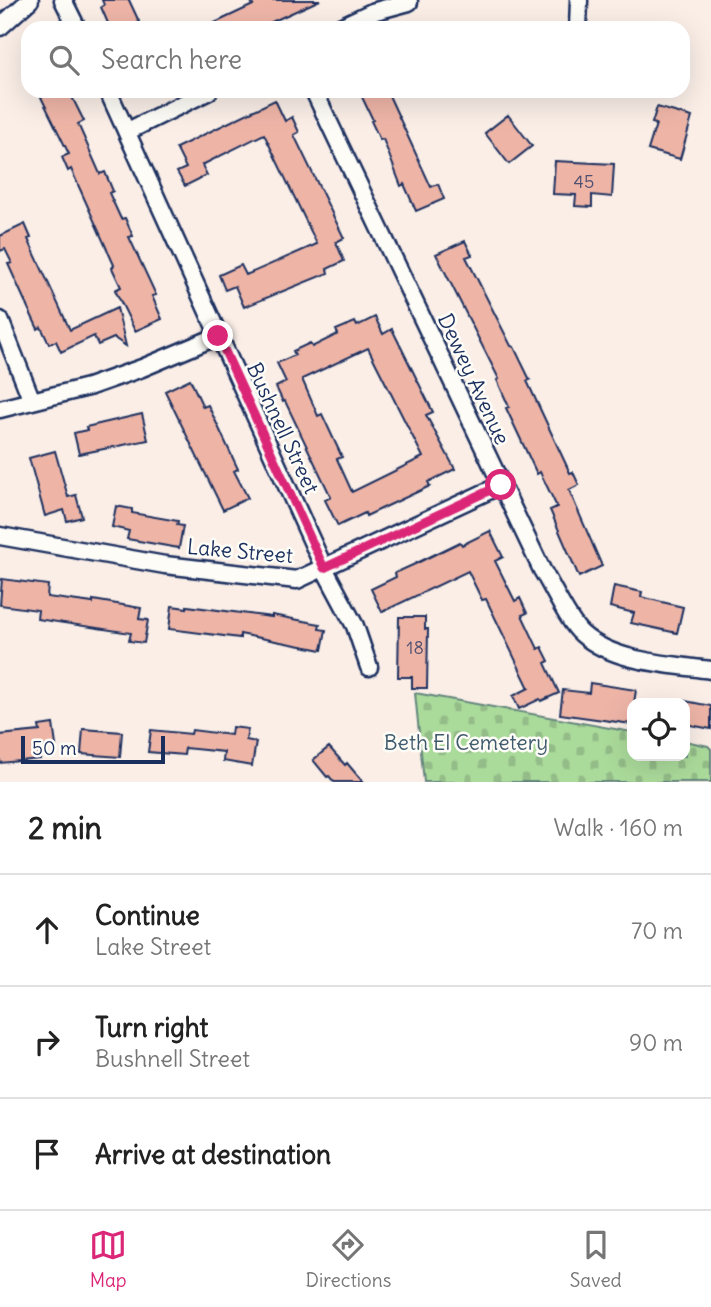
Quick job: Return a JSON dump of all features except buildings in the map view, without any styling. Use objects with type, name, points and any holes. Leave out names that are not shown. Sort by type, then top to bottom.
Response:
[{"type":"street","points":[[0,27],[30,0]]},
{"type":"street","points":[[63,0],[74,21]]},
{"type":"street","points":[[578,21],[579,0]]},
{"type":"street","points":[[353,21],[372,12],[409,2]]},
{"type":"street","name":"Bushnell Street","points":[[112,98],[324,568],[355,625],[369,667]]},
{"type":"street","points":[[128,131],[195,98]]},
{"type":"street","name":"Dewey Avenue","points":[[317,98],[542,570],[580,633],[602,647],[638,659],[711,670]]},
{"type":"street","points":[[0,320],[32,401]]},
{"type":"street","points":[[0,409],[88,387],[218,336]]},
{"type":"street","name":"Lake Street","points":[[0,536],[165,565],[298,580],[501,485]]},
{"type":"green space","name":"Beth El Cemetery","points":[[415,693],[627,731],[627,761],[690,761],[690,742],[711,749],[711,782],[424,782]]},
{"type":"route","points":[[218,336],[324,568],[501,485]]}]
